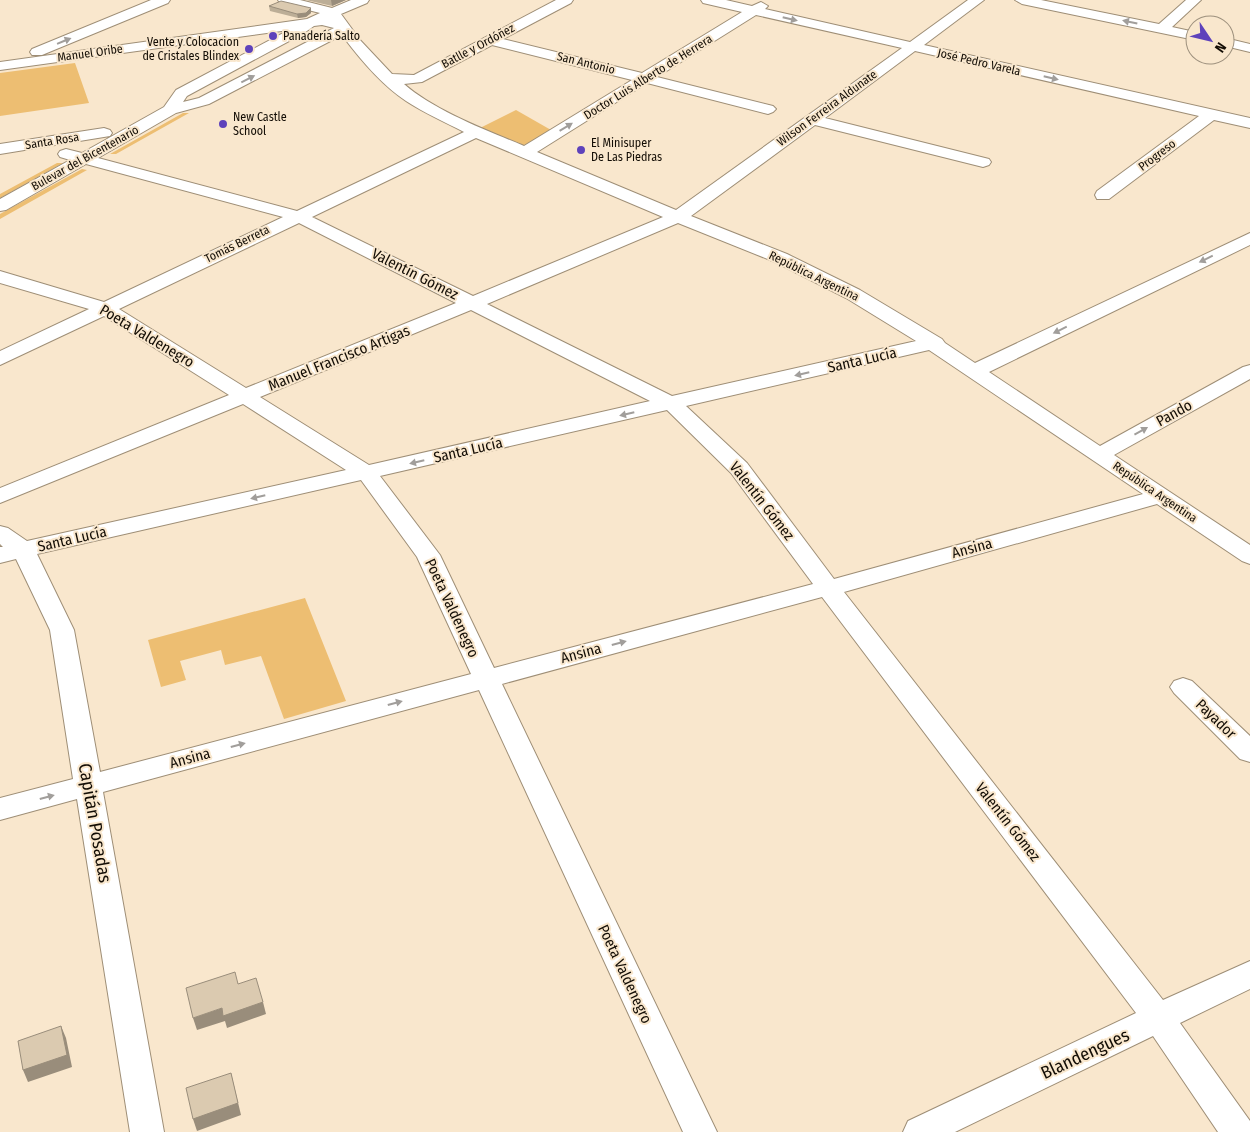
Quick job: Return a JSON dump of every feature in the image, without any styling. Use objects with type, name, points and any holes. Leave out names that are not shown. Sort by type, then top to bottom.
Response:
[{"type":"street","points":[[1,66],[162,0]]},
{"type":"street","points":[[285,0],[337,19]]},
{"type":"street","points":[[269,28],[312,22],[330,22],[362,0]]},
{"type":"street","name":"Batlle y Ordóñez","points":[[410,85],[566,0]]},
{"type":"street","name":"José Pedro Varela","points":[[708,0],[1250,123]]},
{"type":"street","name":"Doctor Luis Alberto de Herrera","points":[[524,152],[771,0]]},
{"type":"street","name":"Wilson Ferreira Aldunate","points":[[678,217],[977,0]]},
{"type":"street","points":[[1022,0],[1185,34]]},
{"type":"street","points":[[1162,29],[1194,0]]},
{"type":"street","name":"Bulevar del Bicentenario","points":[[0,206],[170,110],[204,101],[341,30],[337,19]]},
{"type":"street","name":"República Argentina","points":[[337,19],[355,43],[387,77],[410,85],[411,98],[476,132],[781,258],[877,307],[935,343],[1250,556]]},
{"type":"street","points":[[0,222],[85,159],[104,133],[312,22]]},
{"type":"street","points":[[269,28],[299,30],[303,35],[326,37],[355,43]]},
{"type":"street","name":"Manuel Oribe","points":[[1,66],[269,28]]},
{"type":"street","name":"San Antonio","points":[[491,40],[768,109]]},
{"type":"street","points":[[1235,44],[1250,48]]},
{"type":"street","points":[[199,84],[226,90]]},
{"type":"street","name":"Bulevar del Bicentenario","points":[[170,110],[180,93]]},
{"type":"street","points":[[0,190],[85,159],[194,114],[204,101]]},
{"type":"street","name":"Progreso","points":[[1103,195],[1212,114]]},
{"type":"street","points":[[812,118],[983,162]]},
{"type":"street","name":"Tomás Berreta","points":[[0,359],[476,132]]},
{"type":"street","name":"Santa Rosa","points":[[0,149],[104,133]]},
{"type":"street","name":"Valentín Gómez","points":[[85,159],[298,216],[672,404],[739,468],[828,588],[1159,1019],[1238,1132]]},
{"type":"street","name":"Manuel Francisco Artigas","points":[[0,496],[473,304],[678,217]]},
{"type":"street","points":[[975,371],[1250,238]]},
{"type":"street","name":"Poeta Valdenegro","points":[[0,277],[104,308],[367,473],[428,555],[700,1132]]},
{"type":"street","name":"Santa Lucía","points":[[11,553],[935,343]]},
{"type":"street","name":"Pando","points":[[1099,455],[1250,371]]},
{"type":"street","name":"Ansina","points":[[0,810],[828,588],[1162,496]]},
{"type":"street","name":"Capitán Posadas","points":[[0,532],[11,553],[62,630],[147,1132]]},
{"type":"street","name":"Payador","points":[[1183,687],[1250,752]]},
{"type":"street","name":"Blandengues","points":[[920,1132],[1250,974]]},
{"type":"shaded area","points":[[75,63],[89,103],[0,116],[0,73]]},
{"type":"shaded area","points":[[516,110],[551,130],[528,144],[519,146],[480,128]]},
{"type":"shaded area","points":[[183,113],[189,113],[116,154],[110,154]]},
{"type":"shaded area","points":[[57,163],[63,163],[0,198],[0,194]]},
{"type":"shaded area","points":[[82,169],[87,170],[0,219],[0,214]]},
{"type":"shaded area","points":[[305,598],[346,701],[284,719],[261,656],[225,665],[221,650],[180,661],[186,680],[161,687],[148,640]]},
{"type":"building","points":[[281,1],[311,8],[306,13],[297,14],[269,6]]},
{"type":"building","points":[[235,972],[238,984],[256,978],[263,1002],[223,1016],[222,1008],[193,1018],[186,988]]},
{"type":"building","points":[[61,1026],[67,1055],[23,1070],[18,1041]]},
{"type":"building","points":[[231,1073],[238,1103],[193,1119],[186,1088]]},
{"type":"place","name":"Panadería Salto","points":[[273,36]]},
{"type":"place","name":"Vente y Colocacion de Cristales Blindex","points":[[249,49]]},
{"type":"place","name":"New Castle School","points":[[223,124]]},
{"type":"place","name":"El Minisuper De Las Piedras","points":[[581,150]]}]
